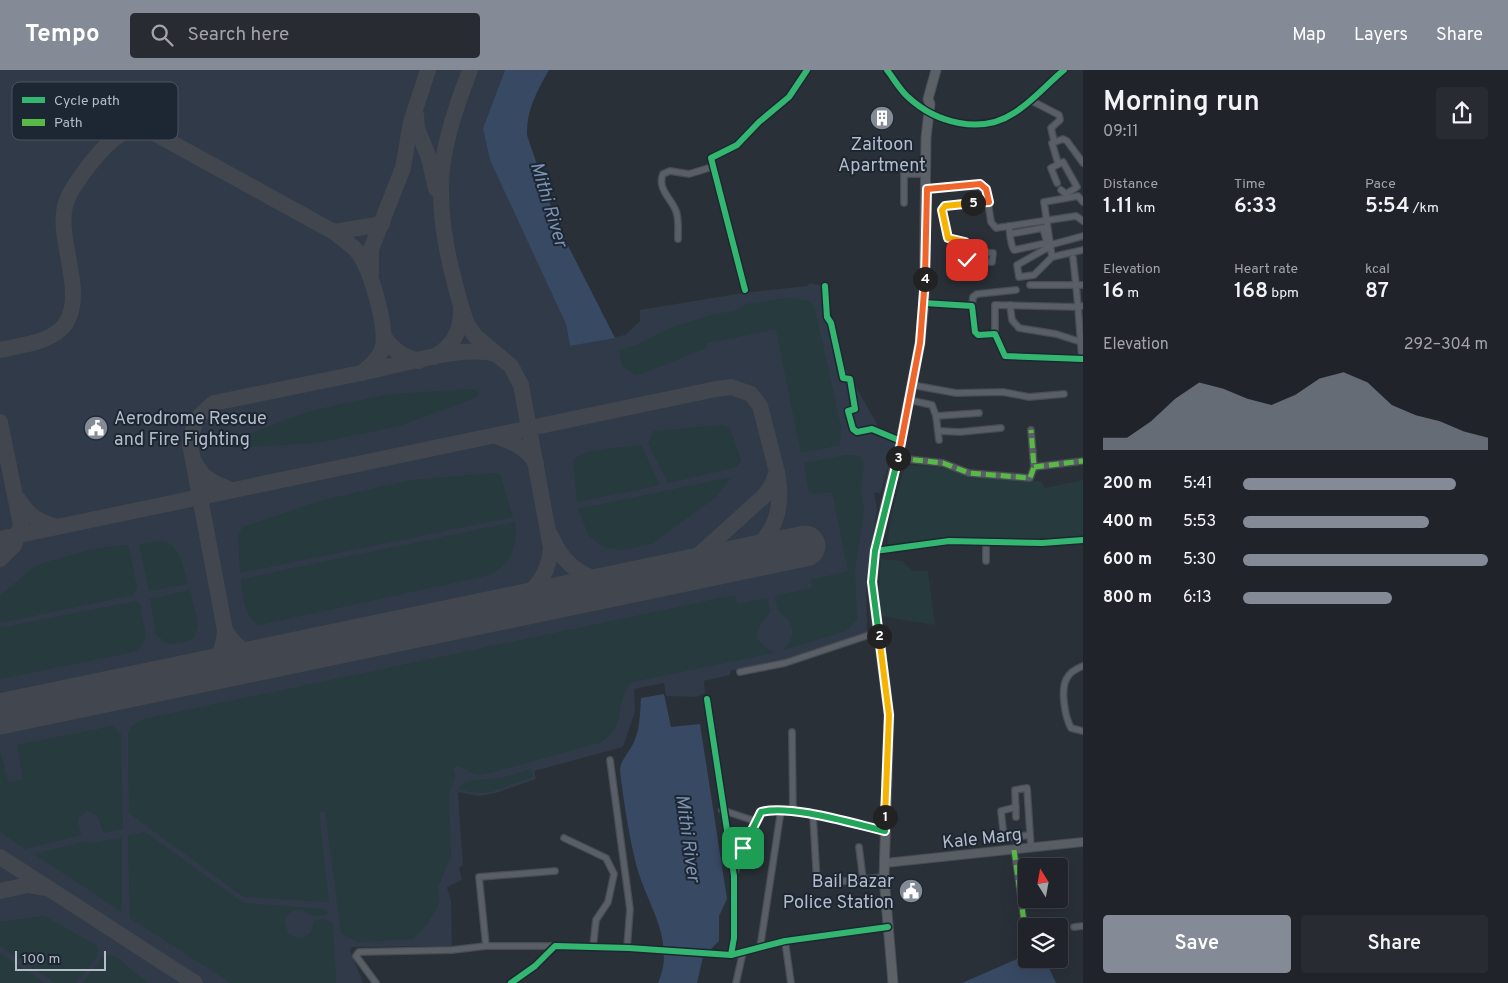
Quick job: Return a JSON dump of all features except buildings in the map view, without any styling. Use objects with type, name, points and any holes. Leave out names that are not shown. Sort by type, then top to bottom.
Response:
[{"type":"main road","points":[[893,983],[884,877],[889,715],[872,582],[875,551],[902,441],[920,343],[924,302],[928,99],[936,70]]},
{"type":"main road","points":[[929,108],[941,70]]},
{"type":"main road","name":"Kale Marg","points":[[885,863],[1083,842]]},
{"type":"street","points":[[745,290],[710,161],[712,157],[737,145],[759,122],[789,97],[807,70]]},
{"type":"street","points":[[886,70],[906,95],[951,122],[989,124],[1001,121],[1016,113],[1064,70]]},
{"type":"street","points":[[1030,100],[1059,115],[1060,120],[1051,128],[1054,141],[1052,145],[1058,163]]},
{"type":"street","points":[[1054,141],[1065,139],[1083,163]]},
{"type":"street","points":[[1057,183],[1051,168],[1058,163],[1065,163],[1077,187],[1066,194],[1061,190]]},
{"type":"street","points":[[678,239],[678,218],[674,206],[662,187],[663,174],[670,171],[689,174],[712,167]]},
{"type":"street","points":[[904,202],[904,174],[926,174]]},
{"type":"street","points":[[927,189],[980,184],[986,189],[993,227],[1076,216],[1083,221]]},
{"type":"street","points":[[1052,257],[1045,201],[1078,196],[1083,202]]},
{"type":"street","points":[[966,252],[993,253],[994,256],[992,262],[968,262],[966,252],[965,242],[948,238],[942,210],[945,206],[989,202]]},
{"type":"street","points":[[1009,226],[1010,234],[1014,250],[1046,244],[1048,235],[1043,228],[1010,234]]},
{"type":"street","points":[[1083,236],[1050,246],[1017,265],[1020,277],[1034,275],[1052,257],[1083,250]]},
{"type":"street","points":[[1073,258],[1080,285],[1083,359],[1008,357],[1004,354],[995,334],[996,305],[1080,307]]},
{"type":"street","points":[[1030,285],[1080,285]]},
{"type":"street","points":[[825,286],[827,318],[831,323],[838,366],[843,378],[850,379],[855,409],[848,411],[853,429],[857,432],[872,429],[902,441]]},
{"type":"street","points":[[995,334],[978,335],[975,332],[972,306],[973,297],[977,294],[1016,290]]},
{"type":"street","points":[[924,302],[972,306]]},
{"type":"street","points":[[1010,306],[1012,320],[1019,328],[1056,334],[1081,342]]},
{"type":"street","points":[[912,385],[956,393],[1002,392],[1028,397],[1064,394]]},
{"type":"street","points":[[909,400],[931,404],[936,416],[939,440]]},
{"type":"street","points":[[936,416],[979,413]]},
{"type":"street","points":[[939,431],[960,432],[1001,428]]},
{"type":"street","points":[[898,458],[943,463],[970,473],[1030,478],[1034,467],[1031,430]]},
{"type":"street","points":[[1034,467],[1083,461]]},
{"type":"street","points":[[875,551],[943,541],[1042,543],[1083,540]]},
{"type":"street","points":[[986,542],[986,561]]},
{"type":"street","points":[[740,672],[785,663],[878,632]]},
{"type":"street","points":[[1083,666],[1067,678],[1064,688],[1067,722],[1071,728],[1083,731]]},
{"type":"street","points":[[707,699],[722,810],[734,876],[734,938],[731,955]]},
{"type":"street","points":[[792,732],[793,812]]},
{"type":"street","points":[[610,760],[630,909],[628,948]]},
{"type":"street","points":[[1016,817],[1015,790],[1028,788],[1031,848]]},
{"type":"street","points":[[1016,807],[1000,811],[1004,837],[1008,838],[1012,850],[1023,918]]},
{"type":"street","points":[[734,876],[755,821],[761,812],[772,809],[814,815],[885,831]]},
{"type":"street","points":[[722,810],[755,821]]},
{"type":"street","points":[[760,948],[781,810]]},
{"type":"street","points":[[814,815],[817,884],[884,877]]},
{"type":"street","points":[[1008,838],[1030,835]]},
{"type":"street","points":[[564,838],[606,858],[611,864],[614,874],[608,902],[596,920],[593,947]]},
{"type":"street","points":[[859,847],[863,879]]},
{"type":"street","points":[[486,946],[479,877],[555,871]]},
{"type":"street","points":[[1074,927],[1083,926]]},
{"type":"street","points":[[376,983],[356,956],[358,952],[452,950],[486,946],[555,946],[628,948],[731,955],[785,941],[888,927]]},
{"type":"street","points":[[785,941],[791,983]]},
{"type":"street","points":[[511,983],[536,966],[555,946]]},
{"type":"street","points":[[736,983],[742,952]]},
{"type":"shaded area","points":[[0,70],[505,70],[483,128],[566,324],[570,346],[625,335],[640,321],[640,310],[743,293],[807,286],[810,283],[823,286],[823,317],[830,324],[832,344],[878,426],[897,434],[880,495],[879,492],[874,493],[877,509],[866,580],[867,633],[791,657],[787,661],[730,671],[730,675],[704,681],[705,693],[696,697],[666,696],[664,683],[634,689],[635,712],[623,747],[534,771],[536,779],[496,793],[478,796],[459,792],[463,865],[459,868],[462,880],[447,887],[451,901],[452,946],[352,947],[350,950],[363,983],[0,983]]},
{"type":"green space","points":[[790,298],[810,301],[815,309],[841,427],[840,445],[801,453],[776,329],[707,343],[706,348],[641,374],[636,375],[622,366],[619,350],[636,345],[670,328],[715,314],[735,311],[746,304]]},
{"type":"green space","points":[[475,389],[479,394],[475,398],[399,426],[315,443],[235,448],[230,446],[233,440],[310,411],[390,394]]},
{"type":"green space","points":[[724,425],[730,428],[741,460],[737,467],[668,483],[648,443],[654,431]]},
{"type":"green space","points":[[641,445],[660,485],[577,502],[573,461],[577,457],[594,451]]},
{"type":"green space","points":[[846,455],[860,456],[864,463],[861,489],[864,511],[855,569],[857,620],[846,631],[783,650],[790,642],[793,632],[790,622],[778,610],[775,596],[812,588],[811,580],[848,571],[832,492],[809,493],[804,463]]},
{"type":"green space","points":[[905,465],[939,467],[972,476],[1041,481],[1045,488],[1083,480],[1083,536],[1043,539],[946,537],[887,546],[891,517]]},
{"type":"green space","points":[[500,474],[513,517],[240,573],[238,535],[243,527],[319,501],[411,480]]},
{"type":"green space","points":[[732,477],[716,497],[652,544],[622,550],[603,547],[589,536],[578,509]]},
{"type":"green space","points":[[515,522],[515,539],[512,553],[504,565],[490,575],[259,625],[250,617],[245,605],[241,579]]},
{"type":"green space","points":[[163,541],[178,553],[188,584],[149,591],[139,544]]},
{"type":"green space","points":[[128,545],[137,587],[133,595],[0,623],[0,595],[37,565],[92,549]]},
{"type":"green space","points":[[881,559],[902,561],[913,571],[928,571],[935,625],[880,616],[878,599]]},
{"type":"green space","points":[[190,590],[198,623],[195,636],[191,640],[168,644],[156,635],[150,599]]},
{"type":"green space","points":[[735,595],[737,604],[768,598],[770,612],[761,624],[756,637],[760,643],[774,653],[632,682],[622,698],[615,729],[599,743],[482,775],[474,774],[459,766],[453,768],[455,777],[449,794],[451,855],[438,887],[439,900],[437,908],[425,927],[413,939],[357,942],[341,933],[325,812],[319,812],[329,902],[244,897],[129,813],[128,734],[131,727],[144,719]]},
{"type":"green space","points":[[136,601],[140,604],[146,637],[138,651],[0,679],[0,628]]},
{"type":"green space","points":[[113,726],[121,734],[123,829],[103,833],[97,815],[87,811],[79,817],[78,823],[81,835],[25,849],[0,832],[0,749],[8,782],[23,779],[17,745]]},
{"type":"green space","points":[[531,769],[533,777],[485,793],[458,789],[466,781],[501,778]]},
{"type":"green space","points":[[145,832],[243,903],[324,909],[329,912],[325,915],[312,916],[304,910],[297,910],[287,916],[284,923],[288,933],[300,938],[311,932],[314,921],[324,919],[333,923],[336,983],[231,983],[130,918],[128,836]]},
{"type":"green space","points":[[122,837],[122,912],[34,854],[86,841],[92,843]]},
{"type":"green space","points":[[44,916],[96,945],[98,949],[97,957],[76,983],[55,983],[0,946],[0,922]]},
{"type":"green space","points":[[0,953],[45,983],[0,983]]},
{"type":"green space","points":[[110,955],[118,958],[148,983],[82,983],[103,957]]},
{"type":"water","name":"Mithi River","points":[[505,70],[549,70],[530,109],[527,135],[557,224],[615,338],[570,346],[566,324],[490,160],[483,128]]},
{"type":"water","name":"Mithi River","points":[[664,694],[671,727],[700,724],[727,899],[719,916],[719,941],[703,957],[697,983],[658,983],[663,967],[662,937],[636,864],[626,817],[620,770],[637,735],[641,698]]},
{"type":"water","points":[[1018,958],[1018,968],[1049,968],[1056,983],[962,983]]},
{"type":"taxiway","points":[[371,274],[371,249],[403,168],[411,122],[428,70]]},
{"type":"taxiway","points":[[470,70],[449,131],[444,156],[441,188],[443,227],[450,266],[466,322],[475,336],[511,366],[521,385],[551,548],[546,569],[537,585],[523,598],[504,609]]},
{"type":"taxiway","points":[[416,114],[417,128],[429,158],[436,189]]},
{"type":"taxiway","points":[[0,350],[27,345],[45,339],[60,330],[66,323],[71,310],[73,295],[64,229],[64,214],[67,200],[85,171],[113,140]]},
{"type":"taxiway","points":[[167,140],[334,232],[360,255],[369,274],[378,302],[384,341],[382,350],[374,363],[362,373]]},
{"type":"taxiway","points":[[334,232],[382,224]]},
{"type":"taxiway","points":[[434,357],[441,353],[455,338],[461,318],[461,310]]},
{"type":"taxiway","points":[[384,337],[399,352],[419,361]]},
{"type":"taxiway","points":[[200,673],[211,665],[221,650],[225,630],[190,444],[194,425],[204,412],[214,403],[430,357],[466,352],[496,354]]},
{"type":"taxiway","points":[[0,539],[716,389],[731,387],[751,394],[760,406],[777,472],[771,487],[764,496],[701,553],[666,575]]},
{"type":"taxiway","points":[[0,422],[21,525],[14,545],[0,559]]},
{"type":"taxiway","points":[[495,436],[518,446],[536,463]]},
{"type":"taxiway","points":[[195,463],[198,469],[210,480],[232,490]]},
{"type":"taxiway","points":[[740,559],[761,542],[769,533],[774,523],[779,499],[777,472]]},
{"type":"taxiway","points":[[18,499],[34,517],[44,523],[57,527]]},
{"type":"taxiway","points":[[551,536],[563,557],[579,571],[599,580],[622,584]]},
{"type":"taxiway","points":[[225,630],[233,642],[243,650],[268,658]]},
{"type":"taxiway","points":[[0,857],[195,983]]},
{"type":"taxiway","points":[[0,891],[28,885],[44,888]]},
{"type":"runway","points":[[0,714],[805,546]]},
{"type":"marked path","points":[[898,458],[943,463],[969,473],[1030,478],[1034,467],[1031,430]]},
{"type":"marked path","points":[[1034,467],[1083,461]]},
{"type":"marked path","points":[[1014,850],[1023,918]]},
{"type":"cycle path","points":[[745,290],[711,158],[737,145],[759,122],[789,97],[807,70]]},
{"type":"cycle path","points":[[887,70],[905,94],[919,106],[945,119],[973,124],[1001,120],[1021,109],[1064,70]]},
{"type":"cycle path","points":[[825,286],[827,317],[831,323],[843,378],[850,379],[855,409],[848,411],[853,429],[857,432],[872,429],[901,441]]},
{"type":"cycle path","points":[[924,303],[972,306],[975,332],[978,335],[995,334],[1005,356],[1083,359]]},
{"type":"cycle path","points":[[875,551],[949,541],[1042,543],[1083,540]]},
{"type":"cycle path","points":[[707,699],[734,876],[734,938],[731,955]]},
{"type":"cycle path","points":[[511,983],[535,966],[555,946],[629,948],[731,955],[785,941],[888,927]]},
{"type":"place","name":"Zaitoon Apartment","points":[[882,118]]},
{"type":"place","name":"Aerodrome Rescue and Fire Fighting","points":[[96,428]]},
{"type":"place","name":"Bail Bazar Police Station","points":[[911,891]]},
{"type":"route","points":[[743,848],[761,812],[772,809],[814,815],[885,831],[889,715],[885,671],[873,604],[872,582],[875,551],[902,441],[920,343],[924,302],[927,189],[972,183],[985,187],[989,202],[945,206],[942,210],[944,230],[948,238],[965,242],[967,260]]}]
